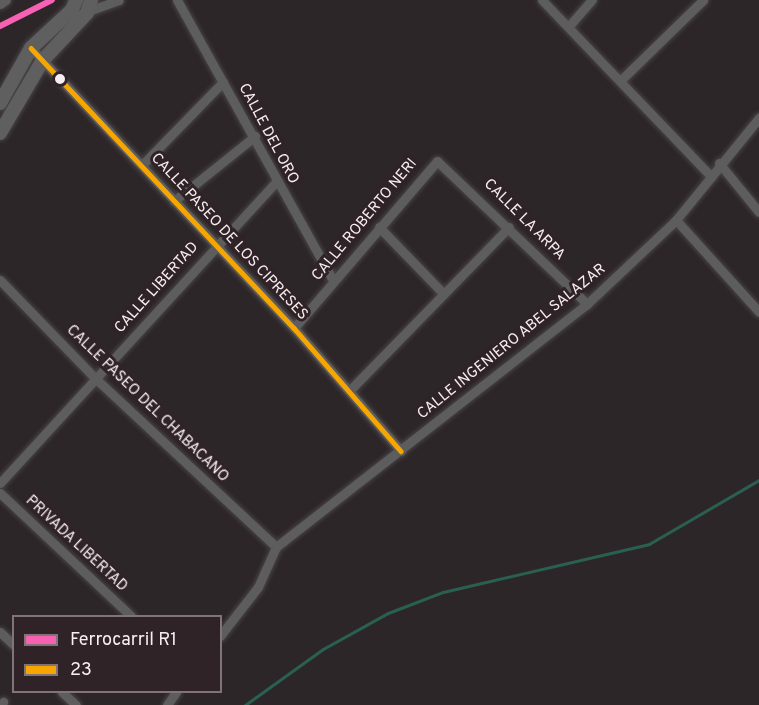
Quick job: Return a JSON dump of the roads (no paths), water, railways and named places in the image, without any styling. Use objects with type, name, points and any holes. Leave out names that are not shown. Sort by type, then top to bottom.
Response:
[{"type":"street","points":[[0,4],[6,0]]},
{"type":"street","points":[[0,103],[31,48],[74,5],[89,7],[118,0]]},
{"type":"street","name":"CALLE DEL ORO","points":[[177,0],[255,136],[276,182],[333,280]]},
{"type":"street","points":[[542,0],[712,177]]},
{"type":"street","points":[[569,26],[592,0]]},
{"type":"street","points":[[621,80],[703,0]]},
{"type":"street","points":[[0,133],[43,60],[89,7]]},
{"type":"street","name":"CALLE PASEO DE LOS CIPRESES","points":[[31,48],[294,328],[401,451]]},
{"type":"street","points":[[142,165],[223,82]]},
{"type":"street","name":"CALLE INGENIERO ABEL SALAZAR","points":[[276,547],[587,304],[676,220],[712,177],[719,163],[759,118]]},
{"type":"street","points":[[174,201],[255,136]]},
{"type":"street","name":"CALLE ROBERTO NERI","points":[[294,328],[437,161]]},
{"type":"street","name":"CALLE LA ARPA","points":[[437,161],[587,304]]},
{"type":"street","points":[[719,163],[759,212]]},
{"type":"street","name":"CALLE LIBERTAD","points":[[0,483],[276,182]]},
{"type":"street","points":[[676,220],[759,312]]},
{"type":"street","points":[[379,227],[444,294]]},
{"type":"street","points":[[349,391],[509,228]]},
{"type":"street","name":"CALLE PASEO DEL CHABACANO","points":[[0,280],[95,378],[276,547]]},
{"type":"street","name":"PRIVADA LIBERTAD","points":[[0,493],[130,615]]},
{"type":"street","points":[[222,633],[258,586],[276,547]]},
{"type":"street","points":[[0,632],[12,643]]},
{"type":"street","points":[[63,693],[76,705]]},
{"type":"waterway","points":[[245,705],[323,649],[388,613],[443,592],[649,544],[759,480]]},
{"type":"rail line","name":"R1","points":[[0,26],[52,0]]}]
